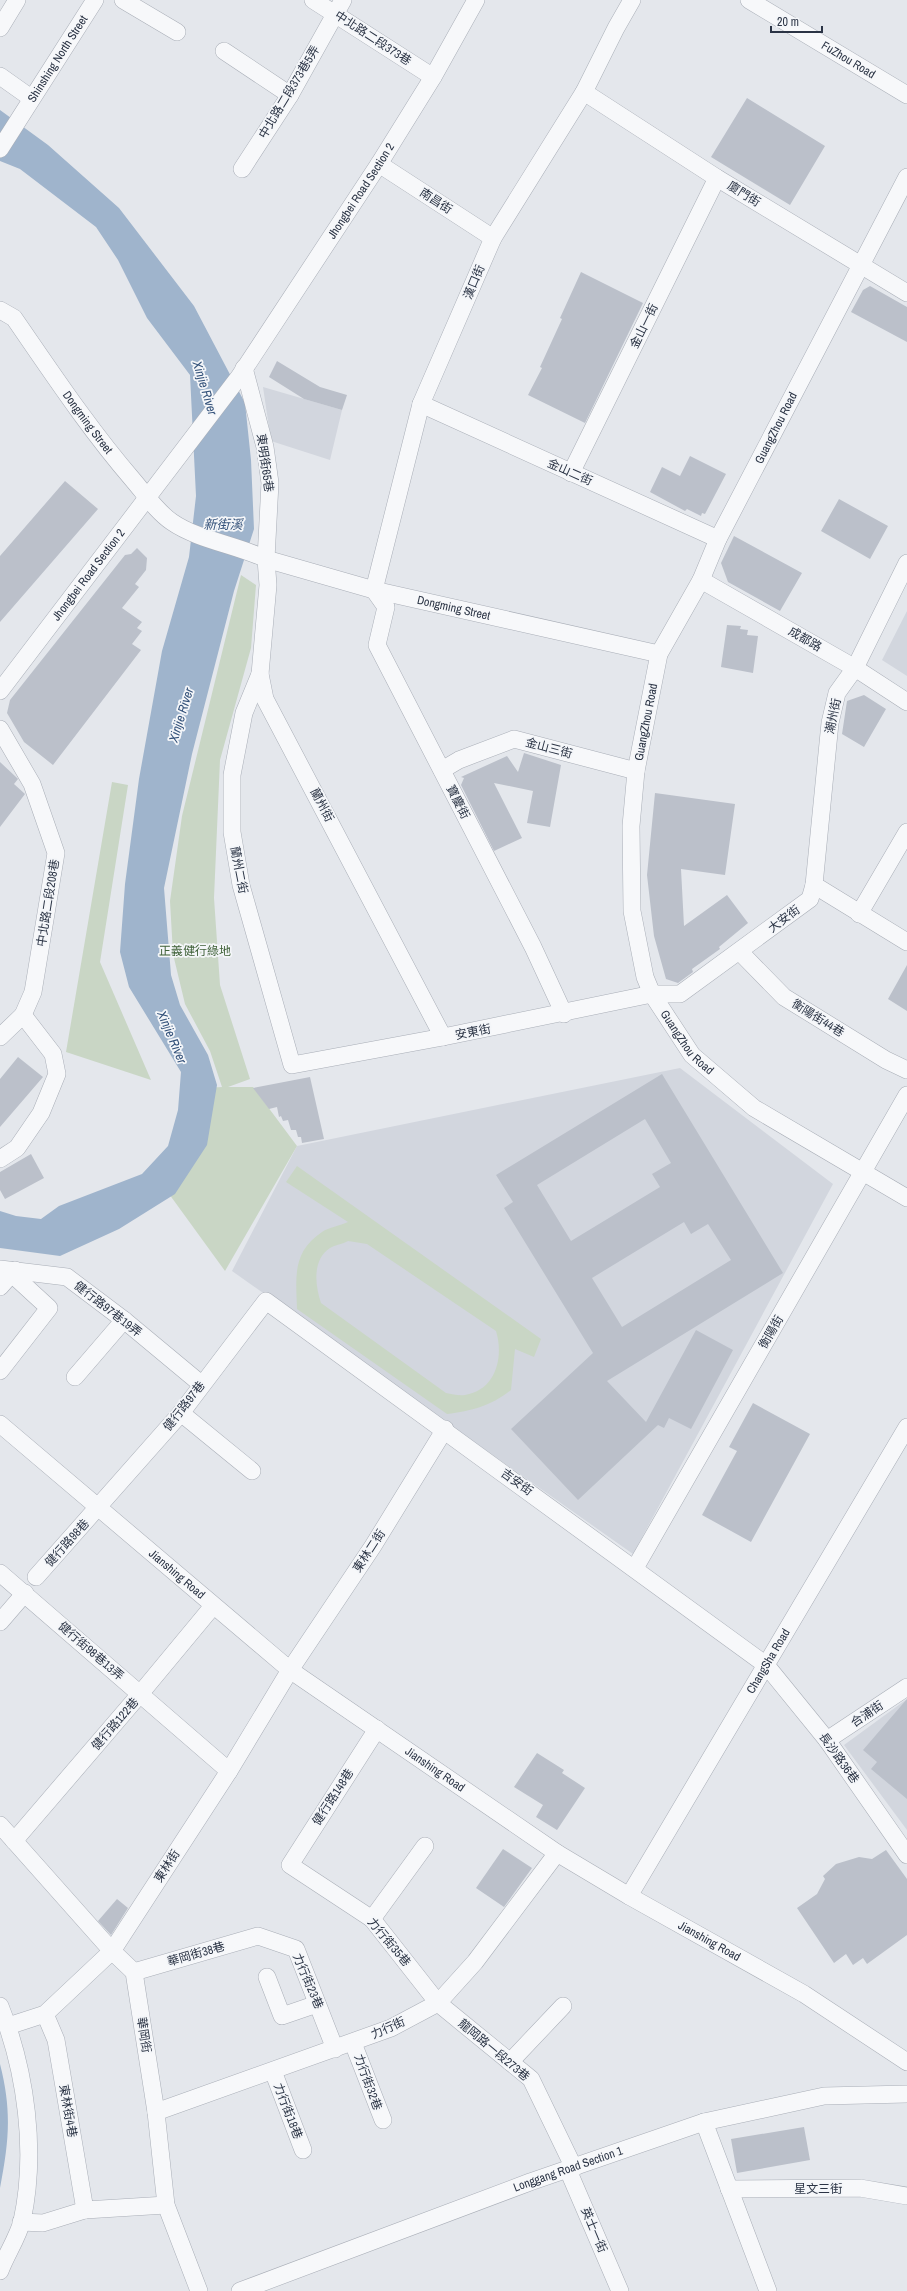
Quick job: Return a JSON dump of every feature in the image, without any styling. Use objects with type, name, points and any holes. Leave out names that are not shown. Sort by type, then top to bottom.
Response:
[{"type":"street","points":[[0,28],[17,0]]},
{"type":"street","name":"Shinshing North Street","points":[[0,149],[31,98],[95,0]]},
{"type":"street","points":[[123,0],[177,32]]},
{"type":"street","name":"中北路二段373巷","points":[[313,0],[339,7],[433,77]]},
{"type":"street","name":"Jhongbei Road Section 2","points":[[0,690],[177,459],[241,372],[379,164],[433,77],[476,0]]},
{"type":"street","name":"漢口街","points":[[374,590],[422,404],[493,238],[584,92],[616,28],[632,0]]},
{"type":"street","name":"FuZhou Road","points":[[749,0],[907,95]]},
{"type":"street","name":"中北路二段373巷5弄","points":[[242,169],[290,95],[339,7]]},
{"type":"street","points":[[224,51],[290,95]]},
{"type":"street","points":[[0,76],[31,98]]},
{"type":"street","name":"廈門街","points":[[584,92],[717,178],[860,266],[907,293]]},
{"type":"street","name":"南昌街","points":[[379,164],[493,238]]},
{"type":"street","name":"GuangZhou Road","points":[[907,177],[718,539],[701,580],[659,654],[636,772],[631,826],[632,911],[645,977],[652,994],[692,1055],[754,1108],[907,1198]]},
{"type":"street","name":"金山一街","points":[[571,473],[717,178]]},
{"type":"street","name":"Dongming Street","points":[[0,310],[14,318],[104,446],[148,497],[171,521],[183,529],[258,555],[374,590],[659,654]]},
{"type":"street","name":"東明街65巷","points":[[241,372],[265,447],[270,483],[258,555]]},
{"type":"street","name":"金山二街","points":[[422,404],[718,539]]},
{"type":"street","name":"蘭州街","points":[[258,555],[268,585],[260,674],[265,699],[443,1037]]},
{"type":"street","name":"潮州街","points":[[814,885],[830,723],[837,693],[855,668],[907,563]]},
{"type":"street","name":"成都路","points":[[701,580],[855,668],[907,702]]},
{"type":"street","name":"寶慶街","points":[[374,590],[386,607],[377,644],[533,947],[564,1014]]},
{"type":"street","name":"蘭州二街","points":[[260,674],[244,713],[232,775],[232,832],[241,885],[292,1065]]},
{"type":"street","name":"中北路二段208巷","points":[[0,729],[32,784],[56,853],[33,992],[23,1015]]},
{"type":"street","name":"金山三街","points":[[442,770],[459,760],[514,739],[636,772]]},
{"type":"street","points":[[859,914],[907,832]]},
{"type":"street","points":[[814,885],[859,914],[907,942]]},
{"type":"street","name":"大安街","points":[[652,994],[680,994],[740,952],[810,899],[814,885]]},
{"type":"street","name":"衡陽街44巷","points":[[740,952],[784,997],[886,1060],[907,1070]]},
{"type":"street","name":"安東街","points":[[292,1065],[564,1014],[652,994]]},
{"type":"street","points":[[0,1037],[23,1015],[53,1054],[57,1074],[42,1113],[16,1148],[0,1159]]},
{"type":"street","name":"衡陽街","points":[[635,1568],[907,1095]]},
{"type":"street","points":[[0,1287],[9,1271],[49,1308],[0,1370]]},
{"type":"street","name":"健行路97巷19弄","points":[[9,1271],[67,1277],[124,1320],[201,1384]]},
{"type":"street","name":"吉安街","points":[[266,1301],[445,1429],[766,1665]]},
{"type":"street","name":"健行路97巷","points":[[98,1508],[181,1413],[201,1384],[266,1301]]},
{"type":"street","points":[[75,1377],[124,1320]]},
{"type":"street","points":[[181,1413],[252,1471]]},
{"type":"street","name":"Jianshing Road","points":[[0,1424],[290,1670],[557,1853],[629,1896],[804,1994],[907,2062]]},
{"type":"street","name":"東林二街","points":[[290,1670],[373,1546],[445,1429]]},
{"type":"street","name":"ChangSha Road","points":[[629,1896],[906,1429]]},
{"type":"street","name":"健行路98巷","points":[[36,1577],[98,1508]]},
{"type":"street","name":"健行街98巷13弄","points":[[0,1573],[25,1593],[229,1771]]},
{"type":"street","points":[[0,1622],[25,1593]]},
{"type":"street","name":"健行路122巷","points":[[14,1841],[213,1606]]},
{"type":"street","name":"長沙路36巷","points":[[766,1665],[827,1740],[907,1855]]},
{"type":"street","name":"東林街","points":[[8,2026],[46,2014],[112,1951],[229,1771],[290,1670]]},
{"type":"street","name":"合浦街","points":[[827,1740],[907,1687]]},
{"type":"street","name":"健行路148巷","points":[[290,1865],[377,1729]]},
{"type":"street","points":[[0,1825],[112,1951],[134,1972]]},
{"type":"street","points":[[372,1919],[425,1846]]},
{"type":"street","name":"力行街","points":[[156,2112],[354,2043],[391,2028],[438,2003],[475,1962],[557,1853]]},
{"type":"street","name":"力行街35巷","points":[[290,1865],[372,1919],[438,2003]]},
{"type":"street","name":"華岡街38巷","points":[[134,1972],[258,1936]]},
{"type":"street","name":"力行街23巷","points":[[258,1936],[296,1949],[336,2049]]},
{"type":"street","name":"華岡街","points":[[134,1972],[156,2112],[166,2205],[199,2291]]},
{"type":"street","points":[[267,1977],[282,2016],[317,2004]]},
{"type":"street","name":"龍岡路一段273巷","points":[[438,2003],[531,2079],[571,2169]]},
{"type":"street","points":[[0,2006],[8,2026],[28,2115],[28,2180],[21,2222],[0,2271]]},
{"type":"street","points":[[510,2062],[563,2006]]},
{"type":"street","name":"東林街4巷","points":[[46,2014],[56,2040],[85,2210]]},
{"type":"street","name":"力行街32巷","points":[[354,2043],[382,2120]]},
{"type":"street","name":"力行街18巷","points":[[273,2071],[303,2150]]},
{"type":"street","name":"Longgang Road Section 1","points":[[240,2291],[571,2169],[704,2122],[824,2096],[907,2094]]},
{"type":"street","points":[[704,2122],[768,2291]]},
{"type":"street","name":"英士一街","points":[[571,2169],[620,2291]]},
{"type":"street","name":"星文三街","points":[[729,2189],[860,2188],[907,2196]]},
{"type":"street","points":[[21,2222],[43,2223],[85,2210],[166,2205]]},
{"type":"shaded area","points":[[263,387],[342,410],[330,460],[271,441]]},
{"type":"shaded area","points":[[907,611],[907,676],[882,660]]},
{"type":"shaded area","points":[[680,1068],[833,1184],[633,1554],[232,1271],[297,1146]]},
{"type":"shaded area","points":[[907,1699],[907,1830],[844,1745]]},
{"type":"green space","name":"正義健行綠地","points":[[241,575],[256,585],[251,648],[220,760],[214,898],[220,985],[250,1079],[228,1087],[253,1087],[297,1146],[225,1271],[164,1187],[204,1088],[222,1087],[210,1051],[185,1004],[173,954],[170,901],[182,816]]},
{"type":"green space","points":[[112,782],[128,785],[100,962],[151,1080],[66,1052]]},
{"type":"green space","points":[[297,1166],[541,1339],[534,1357],[515,1349],[511,1390],[504,1396],[481,1407],[447,1414],[297,1309],[296,1286],[298,1266],[305,1248],[322,1232],[348,1222],[286,1182]],"holes":[[[348,1241],[367,1244],[496,1331],[499,1351],[498,1361],[491,1379],[484,1387],[476,1392],[465,1395],[446,1393],[321,1303],[317,1288],[316,1273],[320,1259],[324,1253],[330,1248]]]},
{"type":"water","name":"新街溪","points":[[0,110],[48,145],[119,208],[194,306],[245,403],[251,460],[254,529],[234,591],[192,754],[164,888],[171,975],[180,1005],[208,1055],[217,1085],[207,1145],[175,1194],[119,1229],[60,1256],[0,1248],[0,1211],[16,1216],[41,1219],[59,1206],[142,1174],[168,1146],[178,1110],[181,1072],[129,987],[120,952],[125,884],[139,779],[162,651],[189,557],[196,496],[190,375],[147,318],[118,260],[96,227],[20,169],[0,161]]},
{"type":"water","points":[[0,2064],[8,2111],[8,2126],[0,2188]]},
{"type":"building","points":[[747,98],[825,146],[790,205],[711,157]]},
{"type":"building","points":[[581,272],[643,303],[585,423],[528,395],[542,368],[540,367]]},
{"type":"building","points":[[870,286],[907,307],[907,342],[851,312],[863,290]]},
{"type":"building","points":[[277,361],[320,387],[347,395],[342,410],[304,399],[269,377]]},
{"type":"building","points":[[690,456],[726,474],[705,514],[702,513],[701,516],[687,509],[685,511],[650,492],[662,467],[680,476]]},
{"type":"building","points":[[65,481],[98,509],[0,622],[0,556]]},
{"type":"building","points":[[839,499],[888,526],[870,559],[821,531]]},
{"type":"building","points":[[734,536],[802,573],[780,611],[728,582],[721,563]]},
{"type":"building","points":[[137,548],[147,558],[146,570],[135,584],[139,587],[122,608],[142,622],[137,628],[142,631],[132,644],[141,650],[53,765],[24,742],[7,713],[10,700],[125,555],[131,554]]},
{"type":"building","points":[[727,625],[741,626],[740,629],[748,630],[747,635],[758,636],[753,673],[721,667]]},
{"type":"building","points":[[864,695],[886,709],[864,747],[842,734],[847,701]]},
{"type":"building","points":[[524,753],[561,765],[550,827],[527,823],[533,791],[494,783],[522,838],[494,851],[461,785],[464,778],[461,777],[507,756],[518,772]]},
{"type":"building","points":[[0,762],[18,779],[14,784],[25,794],[0,827]]},
{"type":"building","points":[[655,793],[735,804],[725,875],[681,869],[684,926],[727,895],[748,923],[719,947],[720,949],[692,969],[693,972],[678,983],[666,979],[654,936],[647,875]]},
{"type":"building","points":[[907,965],[907,1011],[888,999]]},
{"type":"building","points":[[18,1057],[43,1077],[0,1127],[0,1079]]},
{"type":"building","points":[[662,1074],[783,1273],[607,1381],[646,1422],[696,1330],[733,1350],[691,1429],[669,1418],[664,1428],[658,1425],[578,1500],[511,1429],[593,1353],[504,1208],[513,1202],[496,1175]],"holes":[[[645,1119],[671,1163],[652,1174],[660,1187],[571,1241],[537,1185]],[[684,1222],[691,1234],[708,1224],[731,1260],[622,1327],[592,1278]]]},
{"type":"building","points":[[310,1077],[324,1139],[302,1143],[301,1137],[298,1137],[296,1130],[291,1130],[288,1120],[283,1121],[281,1116],[279,1117],[277,1107],[269,1109],[253,1088]]},
{"type":"building","points":[[31,1154],[44,1178],[5,1199],[0,1190],[0,1172]]},
{"type":"building","points":[[753,1403],[810,1434],[751,1542],[702,1515],[737,1451],[729,1447]]},
{"type":"building","points":[[907,1699],[907,1799],[871,1769],[877,1762],[863,1750]]},
{"type":"building","points":[[537,1753],[564,1770],[562,1773],[585,1788],[557,1830],[536,1817],[543,1805],[514,1787]]},
{"type":"building","points":[[503,1849],[532,1868],[504,1907],[476,1888]]},
{"type":"building","points":[[886,1850],[907,1879],[907,1935],[867,1964],[863,1958],[853,1965],[846,1954],[834,1963],[797,1908],[817,1894],[825,1879],[823,1876],[836,1864],[859,1857],[872,1859]]},
{"type":"building","points":[[117,1899],[128,1908],[111,1935],[98,1921]]},
{"type":"building","points":[[804,2127],[810,2160],[737,2173],[731,2139]]},
{"type":"water label","name":"Xinjie River","points":[[205,388]]},
{"type":"water label","name":"Xinjie River","points":[[181,715]]},
{"type":"water label","name":"Xinjie River","points":[[172,1037]]}]
